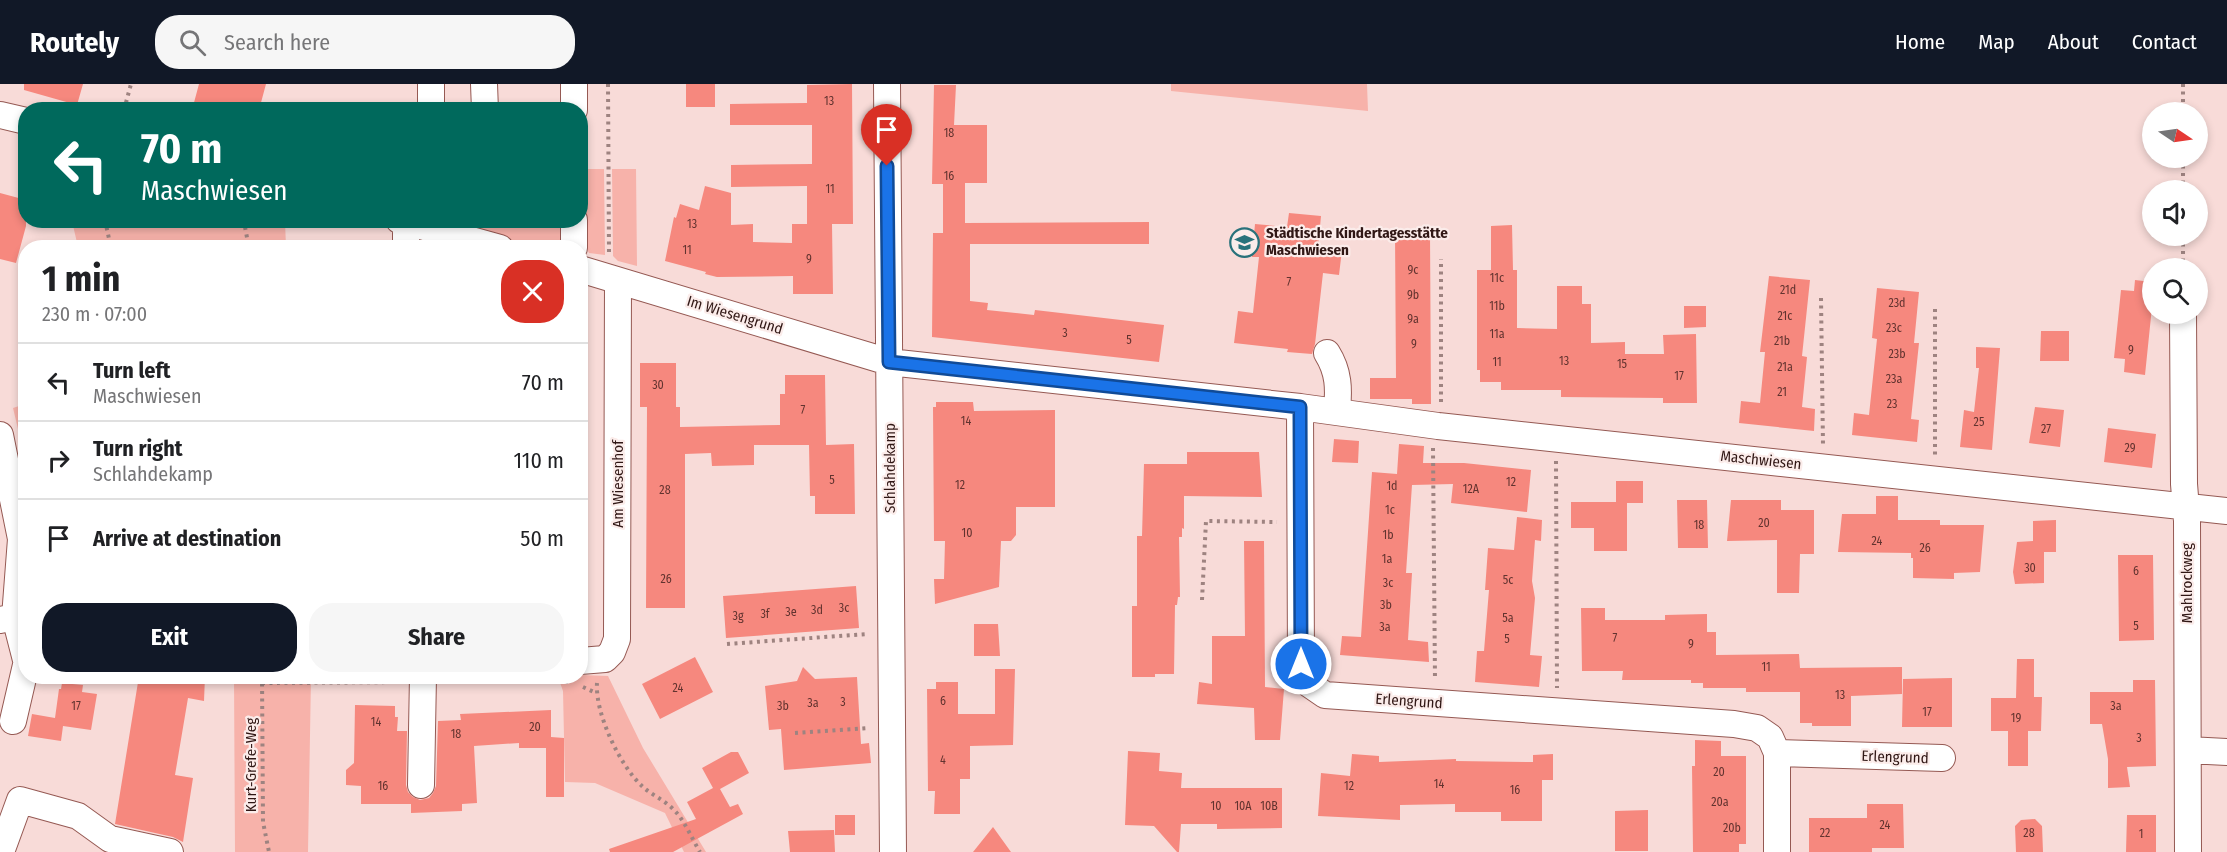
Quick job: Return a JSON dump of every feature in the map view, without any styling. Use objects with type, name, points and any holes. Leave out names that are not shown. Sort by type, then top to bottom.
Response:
[{"type":"street","points":[[431,84],[431,102]]},
{"type":"street","points":[[484,84],[484,102]]},
{"type":"street","points":[[574,84],[574,102]]},
{"type":"street","name":"Schlahdekamp","points":[[887,84],[894,852]]},
{"type":"street","points":[[0,115],[18,119]]},
{"type":"street","points":[[441,228],[477,240]]},
{"type":"street","name":"Im Wiesengrund","points":[[588,271],[889,362]]},
{"type":"street","name":"Am Wiesenhof","points":[[589,661],[605,659],[612,652],[617,639],[618,280]]},
{"type":"street","name":"Mahlrockweg","points":[[2183,324],[2188,852]]},
{"type":"street","points":[[1327,352],[1337,372],[1339,388],[1336,411]]},
{"type":"street","name":"Maschwiesen","points":[[889,362],[1336,411],[1438,426],[2227,511]]},
{"type":"street","name":"Erlengrund","points":[[1300,407],[1301,664],[1309,684],[1325,695],[1734,724],[1756,728],[1770,737],[1777,753],[1942,758]]},
{"type":"street","points":[[0,435],[18,523]]},
{"type":"street","points":[[18,588],[8,618],[18,641]]},
{"type":"street","points":[[13,721],[22,684]]},
{"type":"street","points":[[420,786],[423,684]]},
{"type":"street","points":[[2188,750],[2227,752]]},
{"type":"street","points":[[1777,753],[1777,852]]},
{"type":"street","points":[[1,852],[20,800],[78,816],[110,839],[170,852]]},
{"type":"path","points":[[126,102],[131,84]]},
{"type":"path","points":[[608,84],[609,255]]},
{"type":"path","points":[[2183,84],[2183,102]]},
{"type":"path","points":[[1441,411],[1442,259]]},
{"type":"path","points":[[1821,298],[1823,453]]},
{"type":"path","points":[[1935,309],[1935,465]]},
{"type":"path","points":[[1433,438],[1435,688]]},
{"type":"path","points":[[1556,452],[1557,697]]},
{"type":"path","points":[[1202,600],[1206,521],[1288,523]]},
{"type":"path","points":[[727,644],[891,632]]},
{"type":"path","points":[[589,661],[600,716],[618,753],[641,786],[674,810],[700,852]]},
{"type":"path","name":"Kurt-Grefe-Weg","points":[[262,684],[263,822],[269,852]]},
{"type":"path","points":[[578,684],[596,693]]},
{"type":"path","points":[[795,733],[893,727]]},
{"type":"shaded area","points":[[1171,84],[1367,84],[1368,111],[1171,91]]},
{"type":"shaded area","points":[[588,169],[604,169],[605,255],[589,253],[588,240],[586,240]]},
{"type":"shaded area","points":[[612,169],[636,169],[637,266],[618,261],[613,256]]},
{"type":"shaded area","points":[[74,228],[285,228],[286,240],[76,240]]},
{"type":"shaded area","points":[[480,228],[564,228],[563,240],[504,240],[478,233]]},
{"type":"shaded area","points":[[18,406],[18,429],[13,408]]},
{"type":"shaded area","points":[[18,454],[18,475],[15,456]]},
{"type":"shaded area","points":[[588,675],[608,676],[643,748],[706,852],[684,852],[665,813],[595,783],[565,782],[563,691],[560,684],[588,684]]},
{"type":"shaded area","points":[[234,684],[311,684],[308,852],[235,852]]},
{"type":"building","points":[[24,84],[83,84],[78,102],[66,102],[24,90]]},
{"type":"building","points":[[199,84],[266,84],[261,102],[194,102]]},
{"type":"building","points":[[686,84],[715,84],[715,107],[686,107]]},
{"type":"building","points":[[852,84],[853,224],[832,224],[833,294],[793,294],[793,276],[717,277],[665,261],[674,217],[676,218],[680,204],[699,210],[705,186],[731,193],[731,225],[753,224],[753,242],[792,243],[792,224],[807,224],[807,186],[731,187],[731,165],[812,164],[812,125],[730,125],[730,104],[807,103],[807,85]]},
{"type":"building","points":[[934,85],[956,85],[954,125],[987,125],[987,183],[965,183],[965,223],[1149,222],[1149,244],[970,244],[970,301],[988,303],[987,310],[1034,315],[1035,310],[1164,325],[1159,362],[932,337],[933,233],[943,233],[943,184],[932,184]]},
{"type":"building","points":[[0,193],[18,198],[18,228],[25,228],[22,240],[18,240],[16,263],[0,259]]},
{"type":"building","points":[[1289,213],[1321,216],[1318,248],[1342,250],[1339,275],[1323,273],[1312,354],[1234,343],[1238,311],[1253,313],[1259,257],[1252,257],[1255,224],[1287,227]]},
{"type":"building","points":[[1512,225],[1513,270],[1517,270],[1517,328],[1557,329],[1557,286],[1582,286],[1582,304],[1591,304],[1591,343],[1625,342],[1625,354],[1664,354],[1663,335],[1696,334],[1697,403],[1663,403],[1663,398],[1561,397],[1561,390],[1501,390],[1501,382],[1480,382],[1480,370],[1477,370],[1477,270],[1491,270],[1491,226]]},
{"type":"building","points":[[1395,232],[1430,232],[1431,404],[1412,404],[1412,399],[1370,399],[1370,378],[1396,378]]},
{"type":"building","points":[[1769,276],[1810,280],[1802,356],[1807,357],[1802,407],[1815,409],[1814,431],[1739,423],[1741,401],[1760,403],[1765,352],[1760,352]]},
{"type":"building","points":[[2135,280],[2142,281],[2142,324],[2150,324],[2145,375],[2124,372],[2125,359],[2114,358],[2121,290],[2134,291]]},
{"type":"building","points":[[1877,288],[1919,292],[1914,343],[1919,343],[1911,419],[1919,420],[1917,442],[1852,435],[1854,413],[1869,415],[1877,339],[1872,338]]},
{"type":"building","points":[[1684,306],[1706,306],[1706,327],[1684,328]]},
{"type":"building","points":[[2041,331],[2069,331],[2069,361],[2040,361]]},
{"type":"building","points":[[1976,347],[2000,348],[1992,450],[1960,447],[1964,410],[1974,412],[1979,368],[1976,368]]},
{"type":"building","points":[[640,363],[676,363],[676,407],[680,407],[680,427],[780,425],[780,394],[785,394],[785,375],[825,375],[826,445],[854,444],[855,514],[815,514],[815,496],[810,496],[809,445],[754,445],[754,465],[712,466],[711,453],[685,454],[685,608],[646,608],[647,407],[640,407]]},
{"type":"building","points":[[936,402],[973,402],[974,411],[1055,410],[1055,507],[1016,507],[1016,535],[1011,541],[1001,541],[999,587],[935,604],[934,579],[944,579],[945,541],[934,541],[933,407],[936,407]]},
{"type":"building","points":[[2035,407],[2064,410],[2060,447],[2029,443]]},
{"type":"building","points":[[2108,428],[2156,434],[2152,468],[2104,462]]},
{"type":"building","points":[[1334,439],[1359,441],[1358,463],[1332,462]]},
{"type":"building","points":[[1399,444],[1424,446],[1423,463],[1464,463],[1531,470],[1527,512],[1451,503],[1453,484],[1412,485],[1406,573],[1412,573],[1408,640],[1428,642],[1429,662],[1340,655],[1342,636],[1361,637],[1372,472],[1397,474]]},
{"type":"building","points":[[1187,452],[1259,452],[1262,497],[1184,496],[1184,529],[1182,528],[1182,537],[1179,537],[1180,597],[1175,605],[1174,674],[1132,677],[1132,606],[1137,606],[1137,536],[1142,536],[1144,464],[1187,464]]},
{"type":"building","points":[[1616,481],[1643,481],[1643,503],[1627,503],[1627,551],[1594,551],[1594,528],[1571,528],[1571,502],[1616,502]]},
{"type":"building","points":[[1876,496],[1898,496],[1898,520],[1940,520],[1940,525],[1984,525],[1980,572],[1954,573],[1954,579],[1913,578],[1911,553],[1838,552],[1842,514],[1876,514]]},
{"type":"building","points":[[1677,500],[1707,500],[1708,548],[1678,548]]},
{"type":"building","points":[[1731,500],[1781,500],[1781,510],[1814,510],[1814,554],[1800,554],[1799,593],[1777,593],[1777,540],[1727,541]]},
{"type":"building","points":[[1517,517],[1542,520],[1541,541],[1535,540],[1532,581],[1535,598],[1530,655],[1542,656],[1539,687],[1475,682],[1477,651],[1484,651],[1489,590],[1485,590],[1488,548],[1514,550]]},
{"type":"building","points":[[2056,520],[2056,552],[2044,552],[2044,583],[2015,584],[2013,572],[2017,542],[2033,541],[2033,521]]},
{"type":"building","points":[[1244,541],[1264,541],[1265,687],[1284,689],[1280,740],[1255,740],[1254,708],[1197,704],[1199,682],[1212,684],[1212,636],[1245,636]]},
{"type":"building","points":[[2118,555],[2153,555],[2154,640],[2119,641]]},
{"type":"building","points":[[856,586],[859,628],[726,638],[723,596]]},
{"type":"building","points":[[1581,608],[1605,608],[1605,620],[1665,620],[1665,615],[1707,614],[1707,632],[1716,632],[1716,655],[1799,654],[1800,668],[1902,667],[1902,694],[1851,696],[1851,726],[1812,726],[1812,723],[1800,723],[1800,692],[1746,692],[1746,688],[1703,688],[1703,683],[1691,683],[1691,680],[1622,680],[1623,671],[1582,671]]},
{"type":"building","points":[[974,624],[998,624],[1000,656],[974,656]]},
{"type":"building","points":[[695,657],[713,692],[660,719],[642,684]]},
{"type":"building","points":[[2017,659],[2034,659],[2034,697],[2042,697],[2041,731],[2028,731],[2028,766],[2008,766],[2008,731],[1991,731],[1991,698],[2016,698]]},
{"type":"building","points":[[803,667],[815,679],[857,677],[861,744],[869,743],[871,763],[784,770],[781,729],[769,730],[765,686],[797,681]]},
{"type":"building","points":[[995,669],[1015,669],[1013,745],[970,746],[970,779],[960,779],[960,814],[934,814],[935,791],[928,791],[927,689],[936,689],[936,682],[958,682],[958,714],[995,714]]},
{"type":"building","points":[[1952,678],[1952,727],[1902,727],[1903,679]]},
{"type":"building","points":[[2133,680],[2155,680],[2156,766],[2127,767],[2130,787],[2108,788],[2108,759],[2102,724],[2090,724],[2090,692],[2133,692]]},
{"type":"building","points":[[62,684],[83,685],[82,692],[97,694],[91,730],[63,726],[61,741],[28,736],[32,714],[55,718],[59,689]]},
{"type":"building","points":[[138,684],[205,684],[204,701],[188,698],[175,775],[193,778],[183,842],[173,837],[115,824]]},
{"type":"building","points":[[355,705],[395,706],[395,717],[398,717],[397,731],[407,731],[406,785],[408,792],[420,800],[429,798],[436,786],[438,721],[461,720],[460,714],[551,710],[551,737],[564,738],[564,797],[546,797],[546,748],[519,748],[519,743],[474,746],[477,803],[462,804],[462,811],[411,813],[411,804],[361,804],[361,786],[346,785],[346,770],[354,763]]},
{"type":"building","points":[[1695,740],[1721,741],[1721,756],[1746,756],[1746,844],[1739,844],[1739,852],[1693,852],[1692,766],[1695,766]]},
{"type":"building","points":[[1128,751],[1160,753],[1159,771],[1182,773],[1181,788],[1282,788],[1282,828],[1217,829],[1217,824],[1181,824],[1179,852],[1177,852],[1154,826],[1125,825]]},
{"type":"building","points":[[731,752],[738,752],[749,773],[720,789],[730,807],[738,804],[743,814],[673,852],[610,852],[609,849],[696,819],[687,802],[713,788],[702,768]]},
{"type":"building","points":[[1352,754],[1379,756],[1379,762],[1456,759],[1456,761],[1533,762],[1533,755],[1553,754],[1553,780],[1542,780],[1542,821],[1501,821],[1501,812],[1455,812],[1455,804],[1400,805],[1400,820],[1318,816],[1321,773],[1350,776]]},
{"type":"building","points":[[1867,804],[1903,804],[1904,848],[1872,848],[1872,852],[1809,852],[1809,818],[1867,818]]},
{"type":"building","points":[[1648,810],[1648,851],[1615,851],[1615,811]]},
{"type":"building","points":[[835,815],[855,815],[855,835],[835,835]]},
{"type":"building","points":[[2127,815],[2156,815],[2156,852],[2126,852]]},
{"type":"building","points":[[2035,819],[2042,826],[2043,852],[2016,852],[2015,826],[2021,820]]},
{"type":"building","points":[[993,827],[1011,852],[973,852]]},
{"type":"building","points":[[834,830],[835,852],[790,852],[788,831]]},
{"type":"place","name":"Städtische Kindertagesstätte Maschwiesen","points":[[1245,242]]},
{"type":"route","points":[[887,166],[889,362],[1300,407],[1301,664]]}]
